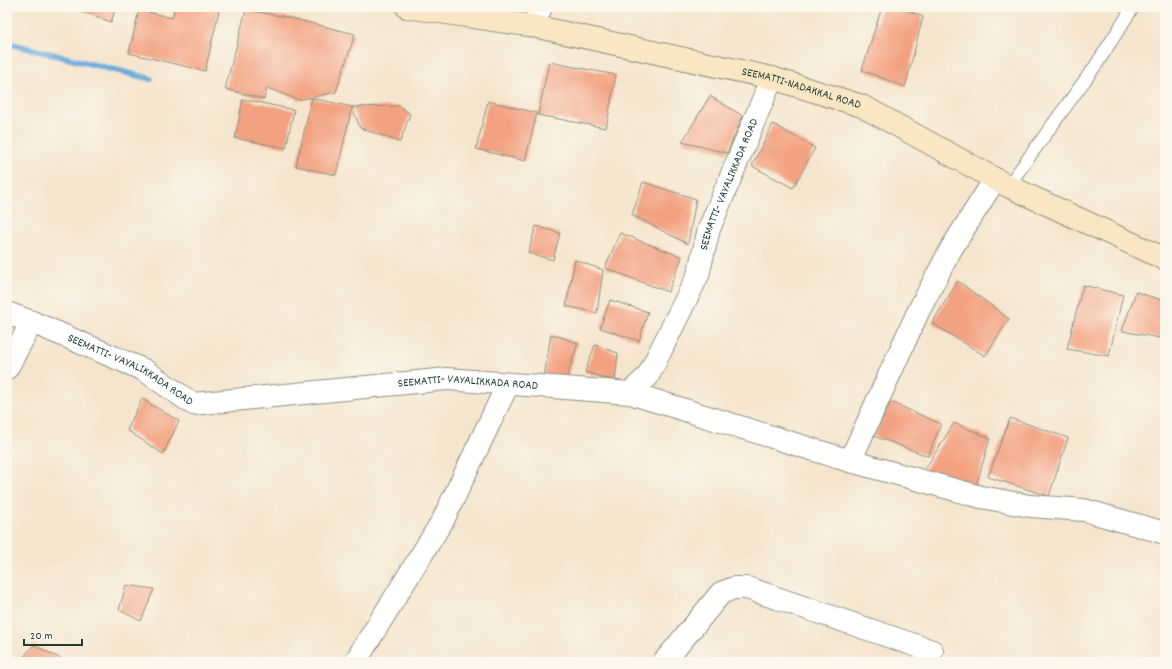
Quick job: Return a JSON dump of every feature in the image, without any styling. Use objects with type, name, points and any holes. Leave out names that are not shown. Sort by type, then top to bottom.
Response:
[{"type":"street","name":"SEEMATTI-NADAKKAL ROAD","points":[[407,7],[537,16],[772,78],[862,106],[1001,182],[1165,259]]},
{"type":"street","name":"SEEMATTI- VAYALIKKADA ROAD","points":[[7,313],[32,322],[144,370],[193,404],[447,379],[630,393],[648,376],[698,275],[709,229],[772,78]]},
{"type":"street","points":[[850,461],[918,312],[947,256],[1001,182]]},
{"type":"street","points":[[7,368],[32,322]]},
{"type":"street","points":[[355,662],[443,520],[508,384]]},
{"type":"street","points":[[630,393],[850,461],[981,497],[1030,506],[1084,510],[1165,533]]},
{"type":"street","points":[[664,662],[721,593],[734,588],[748,588],[932,651]]},
{"type":"lane","points":[[1001,182],[1096,65],[1133,7]]},
{"type":"building","points":[[72,7],[116,7],[111,22]]},
{"type":"building","points":[[175,7],[220,7],[205,71],[129,53],[139,10],[172,18]]},
{"type":"building","points":[[882,7],[900,7],[923,17],[905,87],[862,70]]},
{"type":"building","points":[[246,10],[286,17],[355,34],[336,92],[299,100],[267,88],[264,99],[225,89]]},
{"type":"building","points":[[549,62],[616,75],[606,128],[538,115]]},
{"type":"building","points":[[710,96],[743,116],[727,153],[682,142]]},
{"type":"building","points":[[312,98],[352,107],[336,175],[296,166]]},
{"type":"building","points":[[243,99],[294,110],[286,148],[235,138]]},
{"type":"building","points":[[488,101],[537,113],[525,161],[476,149]]},
{"type":"building","points":[[400,106],[410,114],[400,142],[360,128],[352,107]]},
{"type":"building","points":[[773,124],[815,148],[793,188],[752,166]]},
{"type":"building","points":[[643,182],[696,199],[688,244],[632,215]]},
{"type":"building","points":[[536,226],[560,233],[553,260],[528,253]]},
{"type":"building","points":[[620,233],[682,257],[668,292],[605,268]]},
{"type":"building","points":[[575,260],[603,270],[597,313],[566,306]]},
{"type":"building","points":[[958,281],[1009,319],[985,356],[932,323]]},
{"type":"building","points":[[1083,285],[1123,295],[1109,356],[1067,349]]},
{"type":"building","points":[[1136,292],[1165,301],[1165,339],[1122,331]]},
{"type":"building","points":[[610,300],[648,312],[639,341],[600,328]]},
{"type":"building","points":[[551,334],[578,343],[567,377],[544,377]]},
{"type":"building","points":[[595,345],[618,353],[615,381],[585,372]]},
{"type":"building","points":[[142,399],[179,421],[163,454],[127,430]]},
{"type":"building","points":[[891,402],[941,424],[928,456],[874,436]]},
{"type":"building","points":[[1010,418],[1068,438],[1049,496],[988,477]]},
{"type":"building","points":[[954,423],[990,438],[974,493],[924,471]]},
{"type":"building","points":[[126,585],[154,589],[141,621],[119,610]]},
{"type":"building","points":[[34,645],[67,662],[19,662]]},
{"type":"waterway","points":[[7,43],[151,79]]}]
